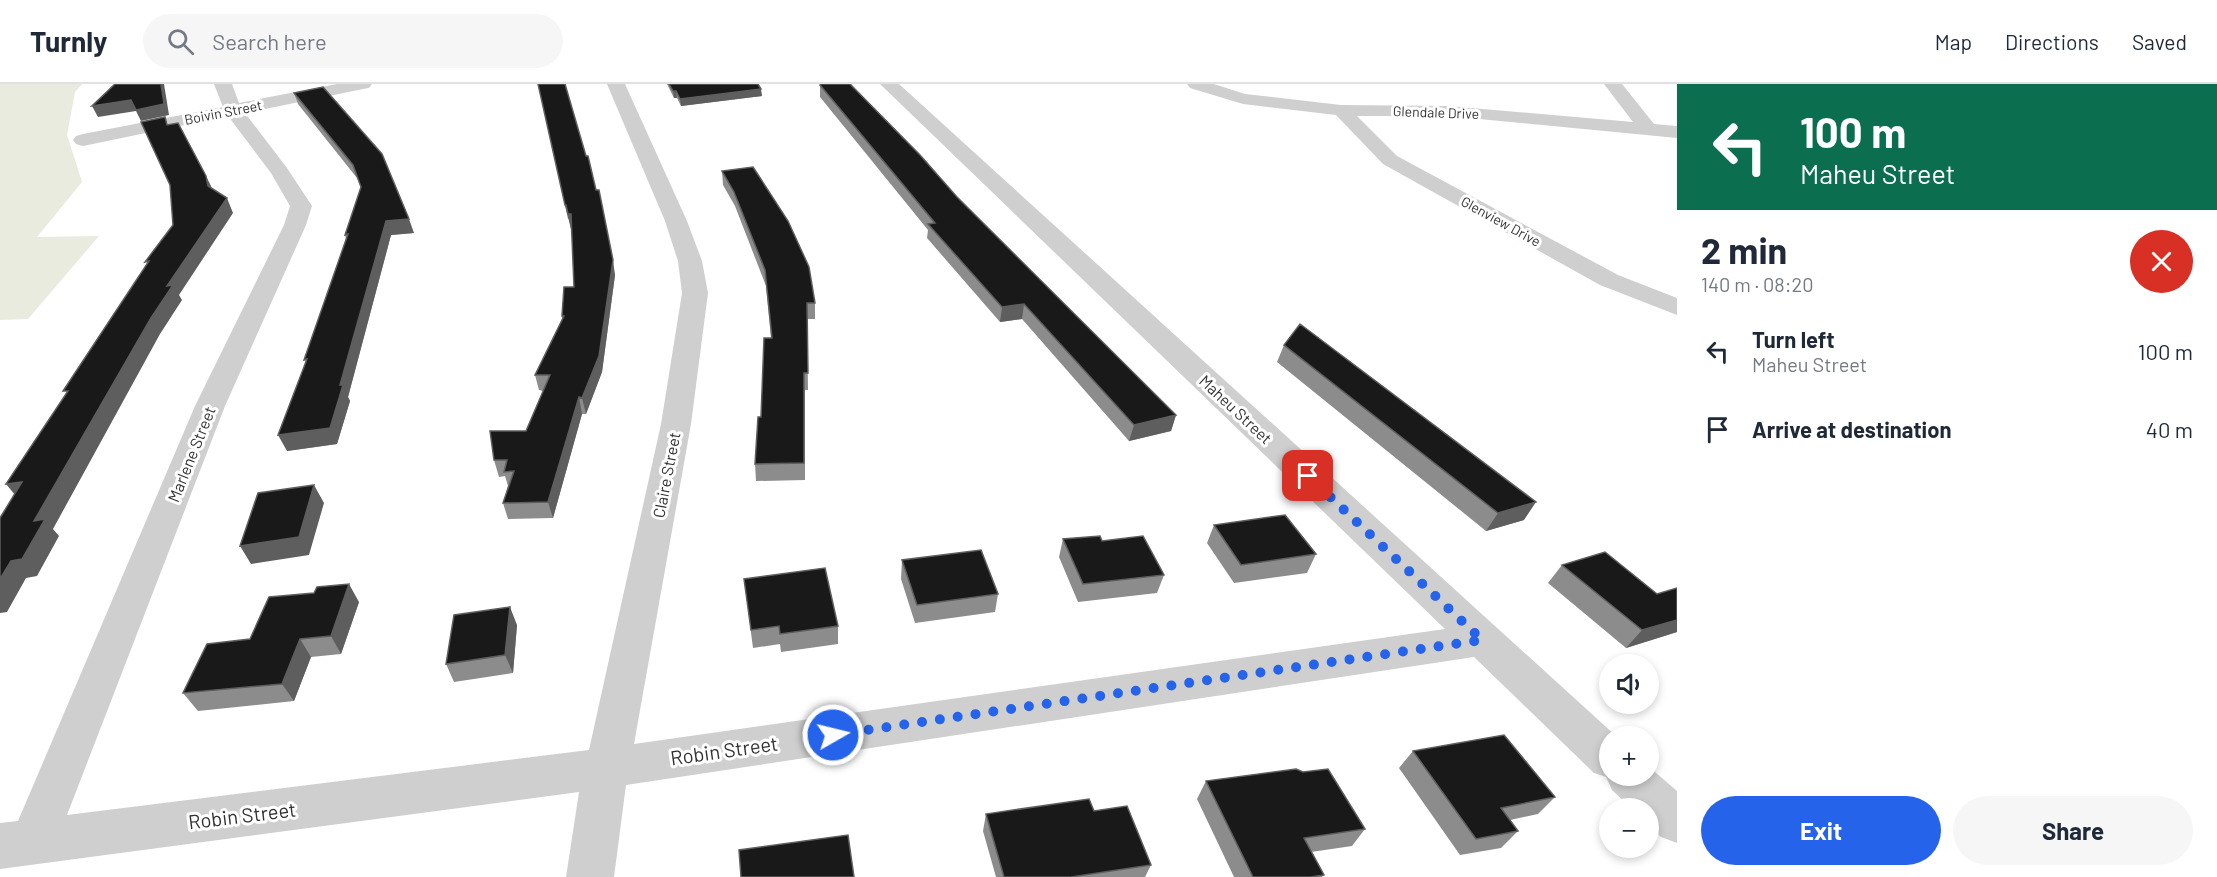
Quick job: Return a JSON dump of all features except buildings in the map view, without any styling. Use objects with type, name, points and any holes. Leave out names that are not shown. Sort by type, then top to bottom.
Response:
[{"type":"street","name":"Boivin Street","points":[[83,140],[228,97],[363,84]]},
{"type":"street","name":"Claire Street","points":[[590,877],[597,818],[676,424],[695,293],[690,261],[676,221],[616,84]]},
{"type":"street","name":"Maheu Street","points":[[889,84],[1599,749]]},
{"type":"street","name":"Glendale Drive","points":[[1196,84],[1243,99],[1341,110],[1448,111],[1677,132]]},
{"type":"street","points":[[1613,84],[1648,129]]},
{"type":"street","name":"Marlene Street","points":[[16,844],[210,406],[296,225],[302,206],[228,97]]},
{"type":"street","name":"Glenview Drive","points":[[1341,110],[1390,160],[1609,280],[1677,307]]},
{"type":"street","name":"Robin Street","points":[[16,844],[523,780],[1482,640]]},
{"type":"street","points":[[1639,786],[1677,821]]},
{"type":"shaded area","points":[[0,84],[82,84],[75,92],[67,135],[82,182],[37,237],[99,236],[28,319],[0,320]]},
{"type":"route","points":[[833,735],[1482,640],[1308,476]]}]
